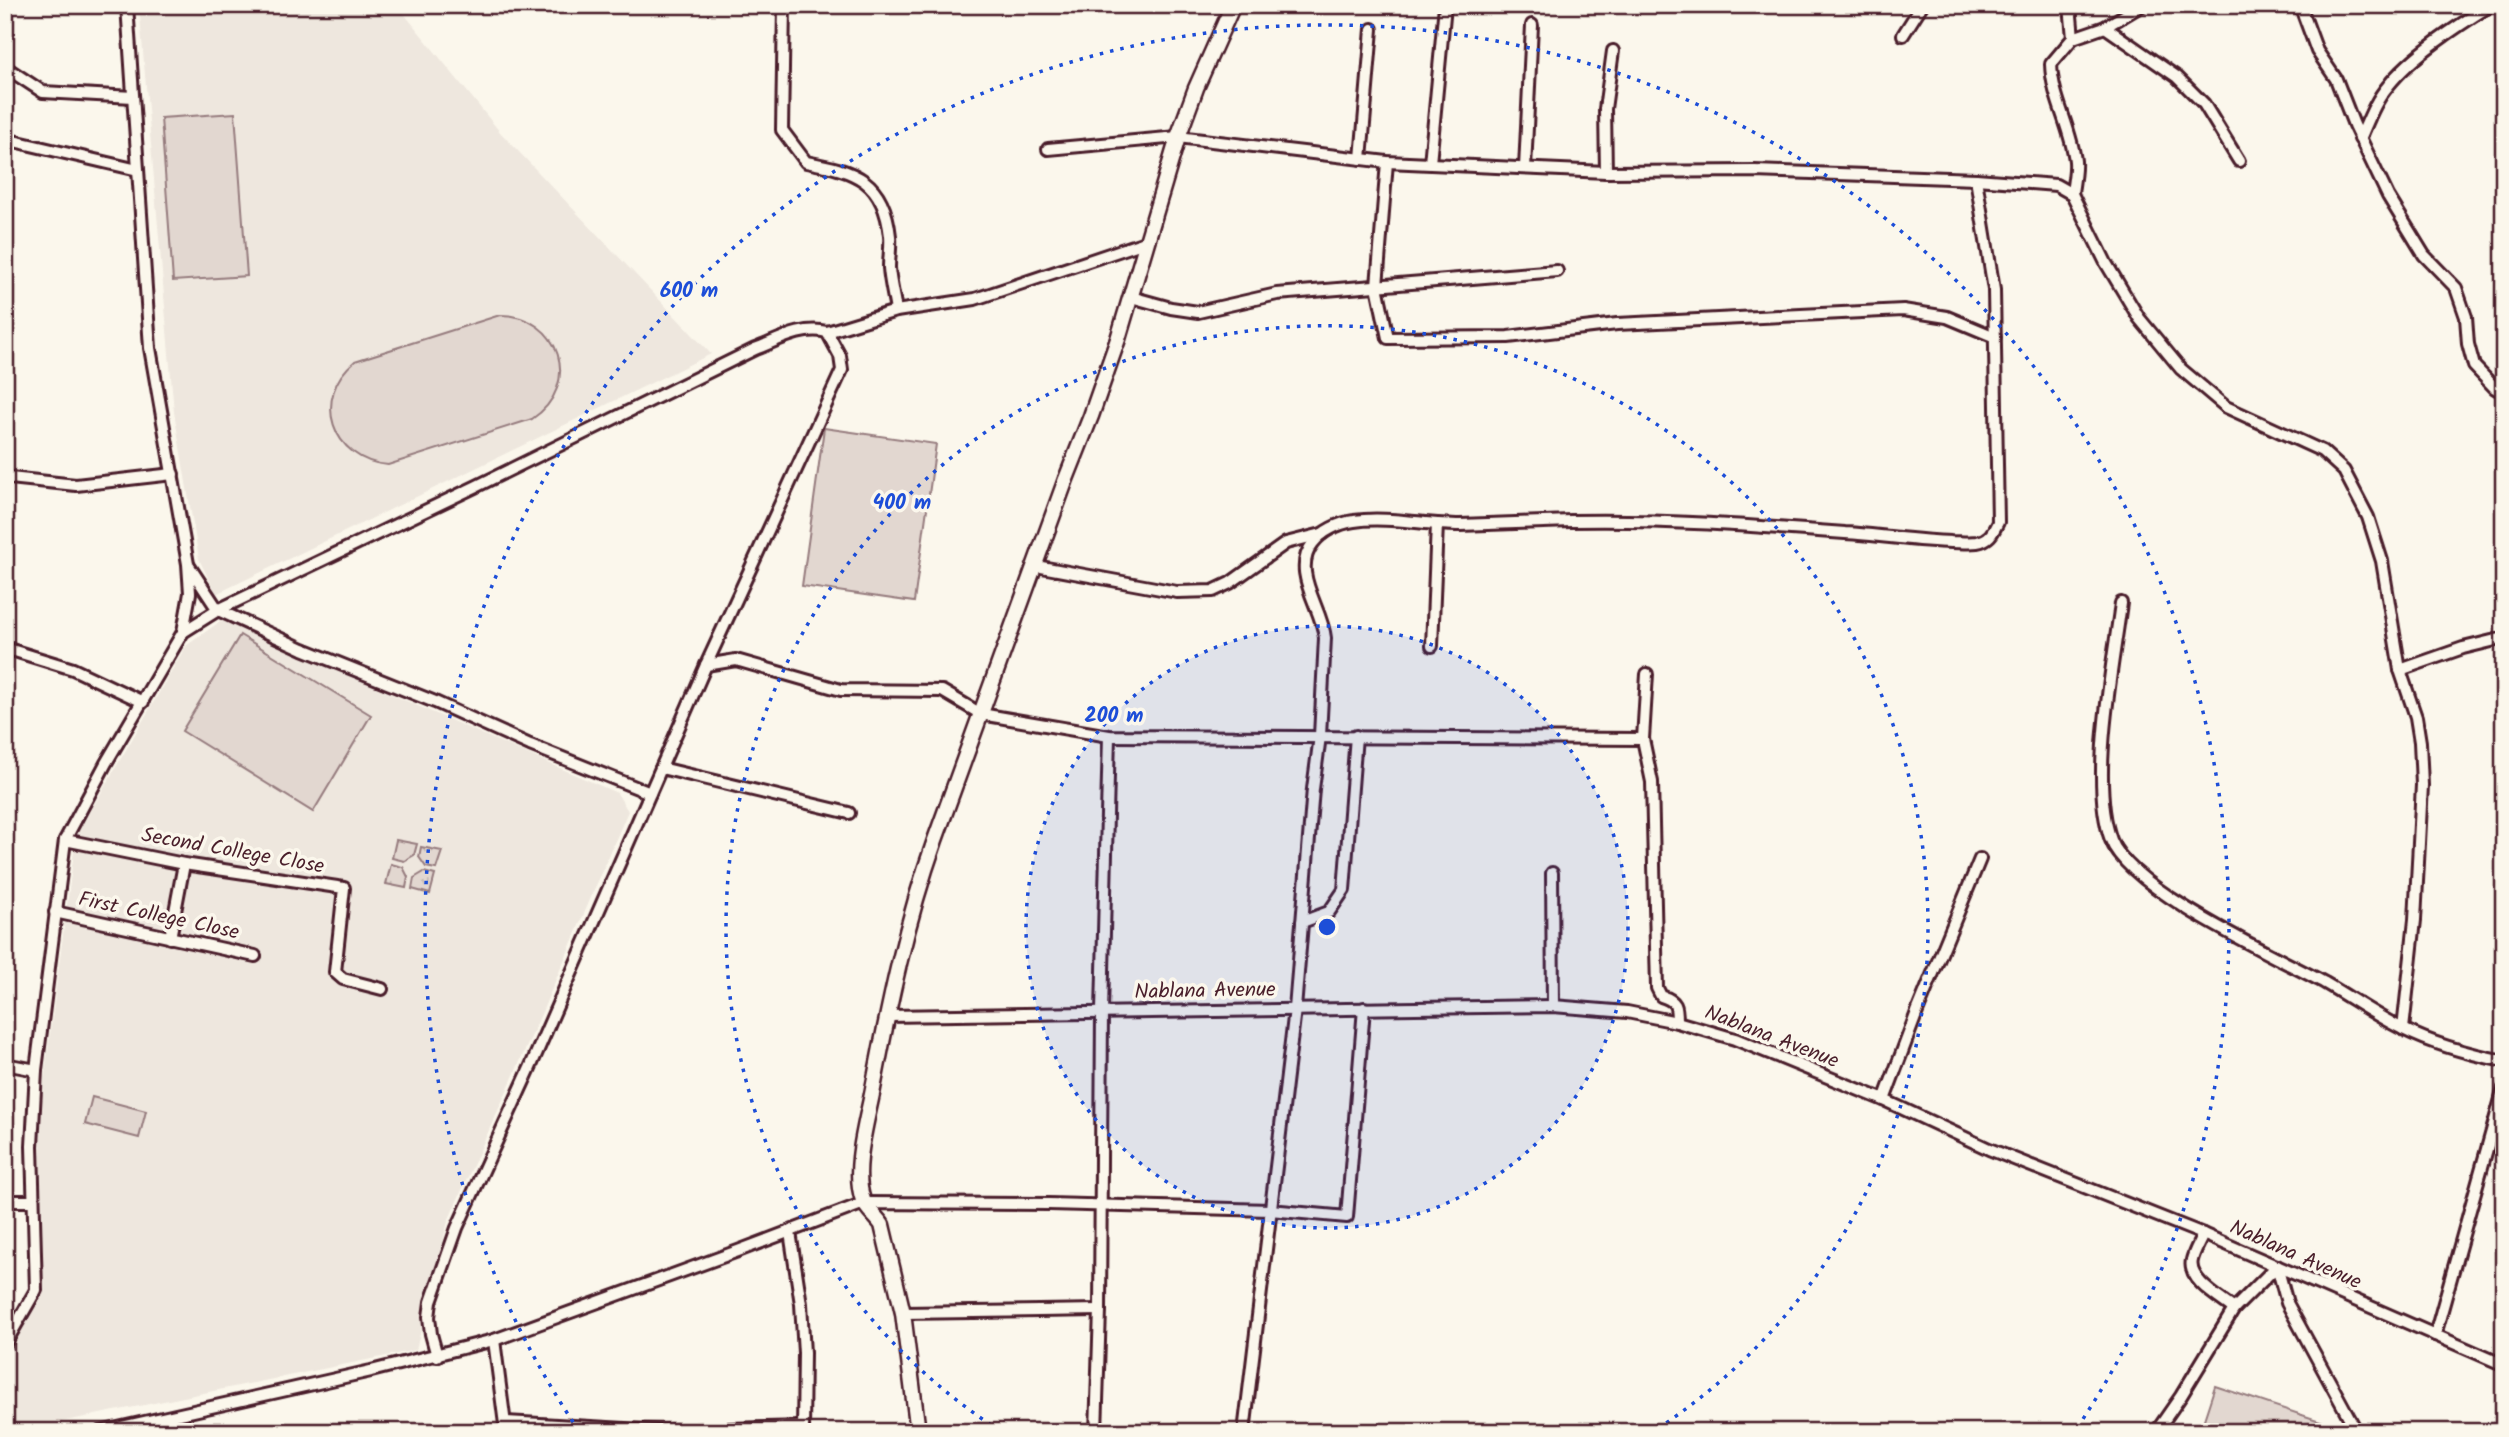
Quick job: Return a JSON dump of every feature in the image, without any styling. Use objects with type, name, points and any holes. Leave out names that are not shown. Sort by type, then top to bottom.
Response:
[{"type":"main road","points":[[918,1432],[902,1314],[882,1226],[864,1203],[859,1165],[887,1016],[912,907],[1091,416],[1178,137],[1196,88],[1233,5]]},
{"type":"street","points":[[5,1344],[36,1290],[32,1146],[36,1070],[65,840],[183,632],[190,593],[188,564],[150,348],[127,5]]},
{"type":"street","points":[[784,5],[782,130],[806,162],[839,168],[862,179],[883,201],[891,237],[889,268],[896,311]]},
{"type":"street","points":[[1430,163],[1445,5]]},
{"type":"street","points":[[1903,35],[1922,5]]},
{"type":"street","points":[[2070,5],[2073,38]]},
{"type":"street","points":[[2142,5],[2105,27],[2073,38],[2050,64],[2051,83],[2074,152],[2072,194],[2106,264],[2139,318],[2181,369],[2226,407],[2322,451],[2344,471],[2368,517],[2382,561],[2400,670],[2416,717],[2423,785],[2415,919],[2403,1029]]},
{"type":"street","points":[[2300,5],[2317,51],[2336,79],[2360,139],[2388,196],[2424,255],[2456,288],[2466,317],[2468,344],[2474,366],[2504,394]]},
{"type":"street","points":[[2360,139],[2374,107],[2388,85],[2407,66],[2464,22],[2491,5]]},
{"type":"street","points":[[1525,168],[1532,25]]},
{"type":"street","points":[[2105,27],[2177,77],[2204,104],[2239,161]]},
{"type":"street","points":[[1361,159],[1371,29]]},
{"type":"street","points":[[1606,172],[1605,109],[1613,51]]},
{"type":"street","points":[[5,67],[43,92],[133,97]]},
{"type":"street","points":[[1048,149],[1178,137],[1387,162],[1606,172],[1755,171],[1976,179],[2056,185],[2072,194]]},
{"type":"street","points":[[5,139],[138,170]]},
{"type":"street","points":[[1387,162],[1377,286],[1388,338],[1508,337],[1617,324],[1903,310],[1947,317],[1995,337]]},
{"type":"street","points":[[1036,566],[1177,592],[1213,591],[1230,583],[1286,543],[1322,534],[1353,521],[1437,524],[1656,522],[1847,533],[1902,540],[1979,542],[1992,536],[1998,522],[1994,290],[1976,179]]},
{"type":"street","points":[[183,632],[218,610],[755,349],[801,331],[814,329],[827,332],[896,311],[975,299],[1146,242]]},
{"type":"street","points":[[1130,297],[1198,312],[1277,294],[1557,271]]},
{"type":"street","points":[[437,1356],[429,1317],[431,1302],[457,1228],[706,665],[842,370],[840,356],[827,332]]},
{"type":"street","points":[[10,478],[76,485],[173,474]]},
{"type":"street","points":[[1432,646],[1437,524]]},
{"type":"street","points":[[1244,1432],[1295,1009],[1313,789],[1320,736],[1324,627],[1303,568],[1305,556],[1312,543],[1322,534]]},
{"type":"street","points":[[188,564],[218,610],[303,649],[650,793]]},
{"type":"street","points":[[2121,603],[2103,739],[2105,818],[2116,852],[2127,865],[2175,901],[2403,1029],[2461,1052],[2504,1061]]},
{"type":"street","points":[[2400,670],[2463,648],[2504,638]]},
{"type":"street","points":[[5,648],[73,669],[143,702]]},
{"type":"street","points":[[706,665],[736,660],[841,690],[943,691],[981,714],[1109,736],[1643,739]]},
{"type":"street","points":[[1647,674],[1643,739],[1651,782],[1657,988],[1661,996],[1674,1000],[1677,1022]]},
{"type":"street","points":[[1096,1432],[1109,736]]},
{"type":"street","points":[[1302,922],[1329,912],[1344,890],[1356,736]]},
{"type":"street","points":[[662,768],[849,813]]},
{"type":"street","name":"Second College Close","points":[[65,840],[184,863],[344,888],[335,972],[343,979],[382,989]]},
{"type":"street","points":[[1884,1100],[1980,859]]},
{"type":"street","points":[[170,938],[184,863]]},
{"type":"street","points":[[1552,873],[1553,1006]]},
{"type":"street","name":"First College Close","points":[[55,912],[255,956]]},
{"type":"street","name":"Nablana Avenue","points":[[887,1016],[1553,1006],[1627,1012],[1677,1022],[1735,1039],[1884,1100],[1989,1149],[2203,1234],[2504,1366]]},
{"type":"street","points":[[100,1432],[437,1356],[494,1340],[864,1203],[1049,1204],[1270,1210],[1347,1217],[1363,1008]]},
{"type":"street","points":[[5,1064],[36,1070]]},
{"type":"street","points":[[2435,1335],[2504,1088]]},
{"type":"street","points":[[5,1201],[33,1201]]},
{"type":"street","points":[[494,1340],[506,1427],[659,1431],[803,1430],[804,1353],[801,1304],[790,1232]]},
{"type":"street","points":[[2203,1234],[2191,1262],[2193,1273],[2234,1309]]},
{"type":"street","points":[[2156,1432],[2234,1309],[2277,1266],[2287,1303],[2357,1432]]},
{"type":"street","points":[[902,1314],[1100,1310]]},
{"type":"shaded area","points":[[139,5],[397,5],[500,132],[711,354],[216,594],[199,559],[174,412]]},
{"type":"shaded area","points":[[222,620],[617,793],[628,811],[536,1026],[448,1221],[416,1350],[11,1432],[5,1409],[5,1359],[42,1289],[40,1109],[76,836],[186,646]]},
{"type":"green space","points":[[235,113],[247,276],[173,281],[161,118]]},
{"type":"green space","points":[[500,315],[521,318],[537,326],[550,339],[558,354],[560,371],[557,388],[548,405],[532,419],[388,465],[368,461],[353,452],[341,439],[334,425],[331,408],[341,376],[355,361]]},
{"type":"green space","points":[[824,428],[936,444],[914,602],[802,586]]},
{"type":"green space","points":[[240,635],[371,715],[313,812],[182,731]]},
{"type":"green space","points":[[396,840],[417,844],[414,855],[404,861],[392,858]]},
{"type":"green space","points":[[421,847],[442,851],[436,869],[426,867],[419,857]]},
{"type":"green space","points":[[391,864],[403,867],[408,877],[406,888],[386,884]]},
{"type":"green space","points":[[424,872],[435,875],[430,894],[412,889],[414,878]]},
{"type":"green space","points":[[92,1097],[146,1111],[139,1138],[85,1124]]},
{"type":"green space","points":[[2215,1386],[2332,1425],[2330,1432],[2200,1432]]}]
